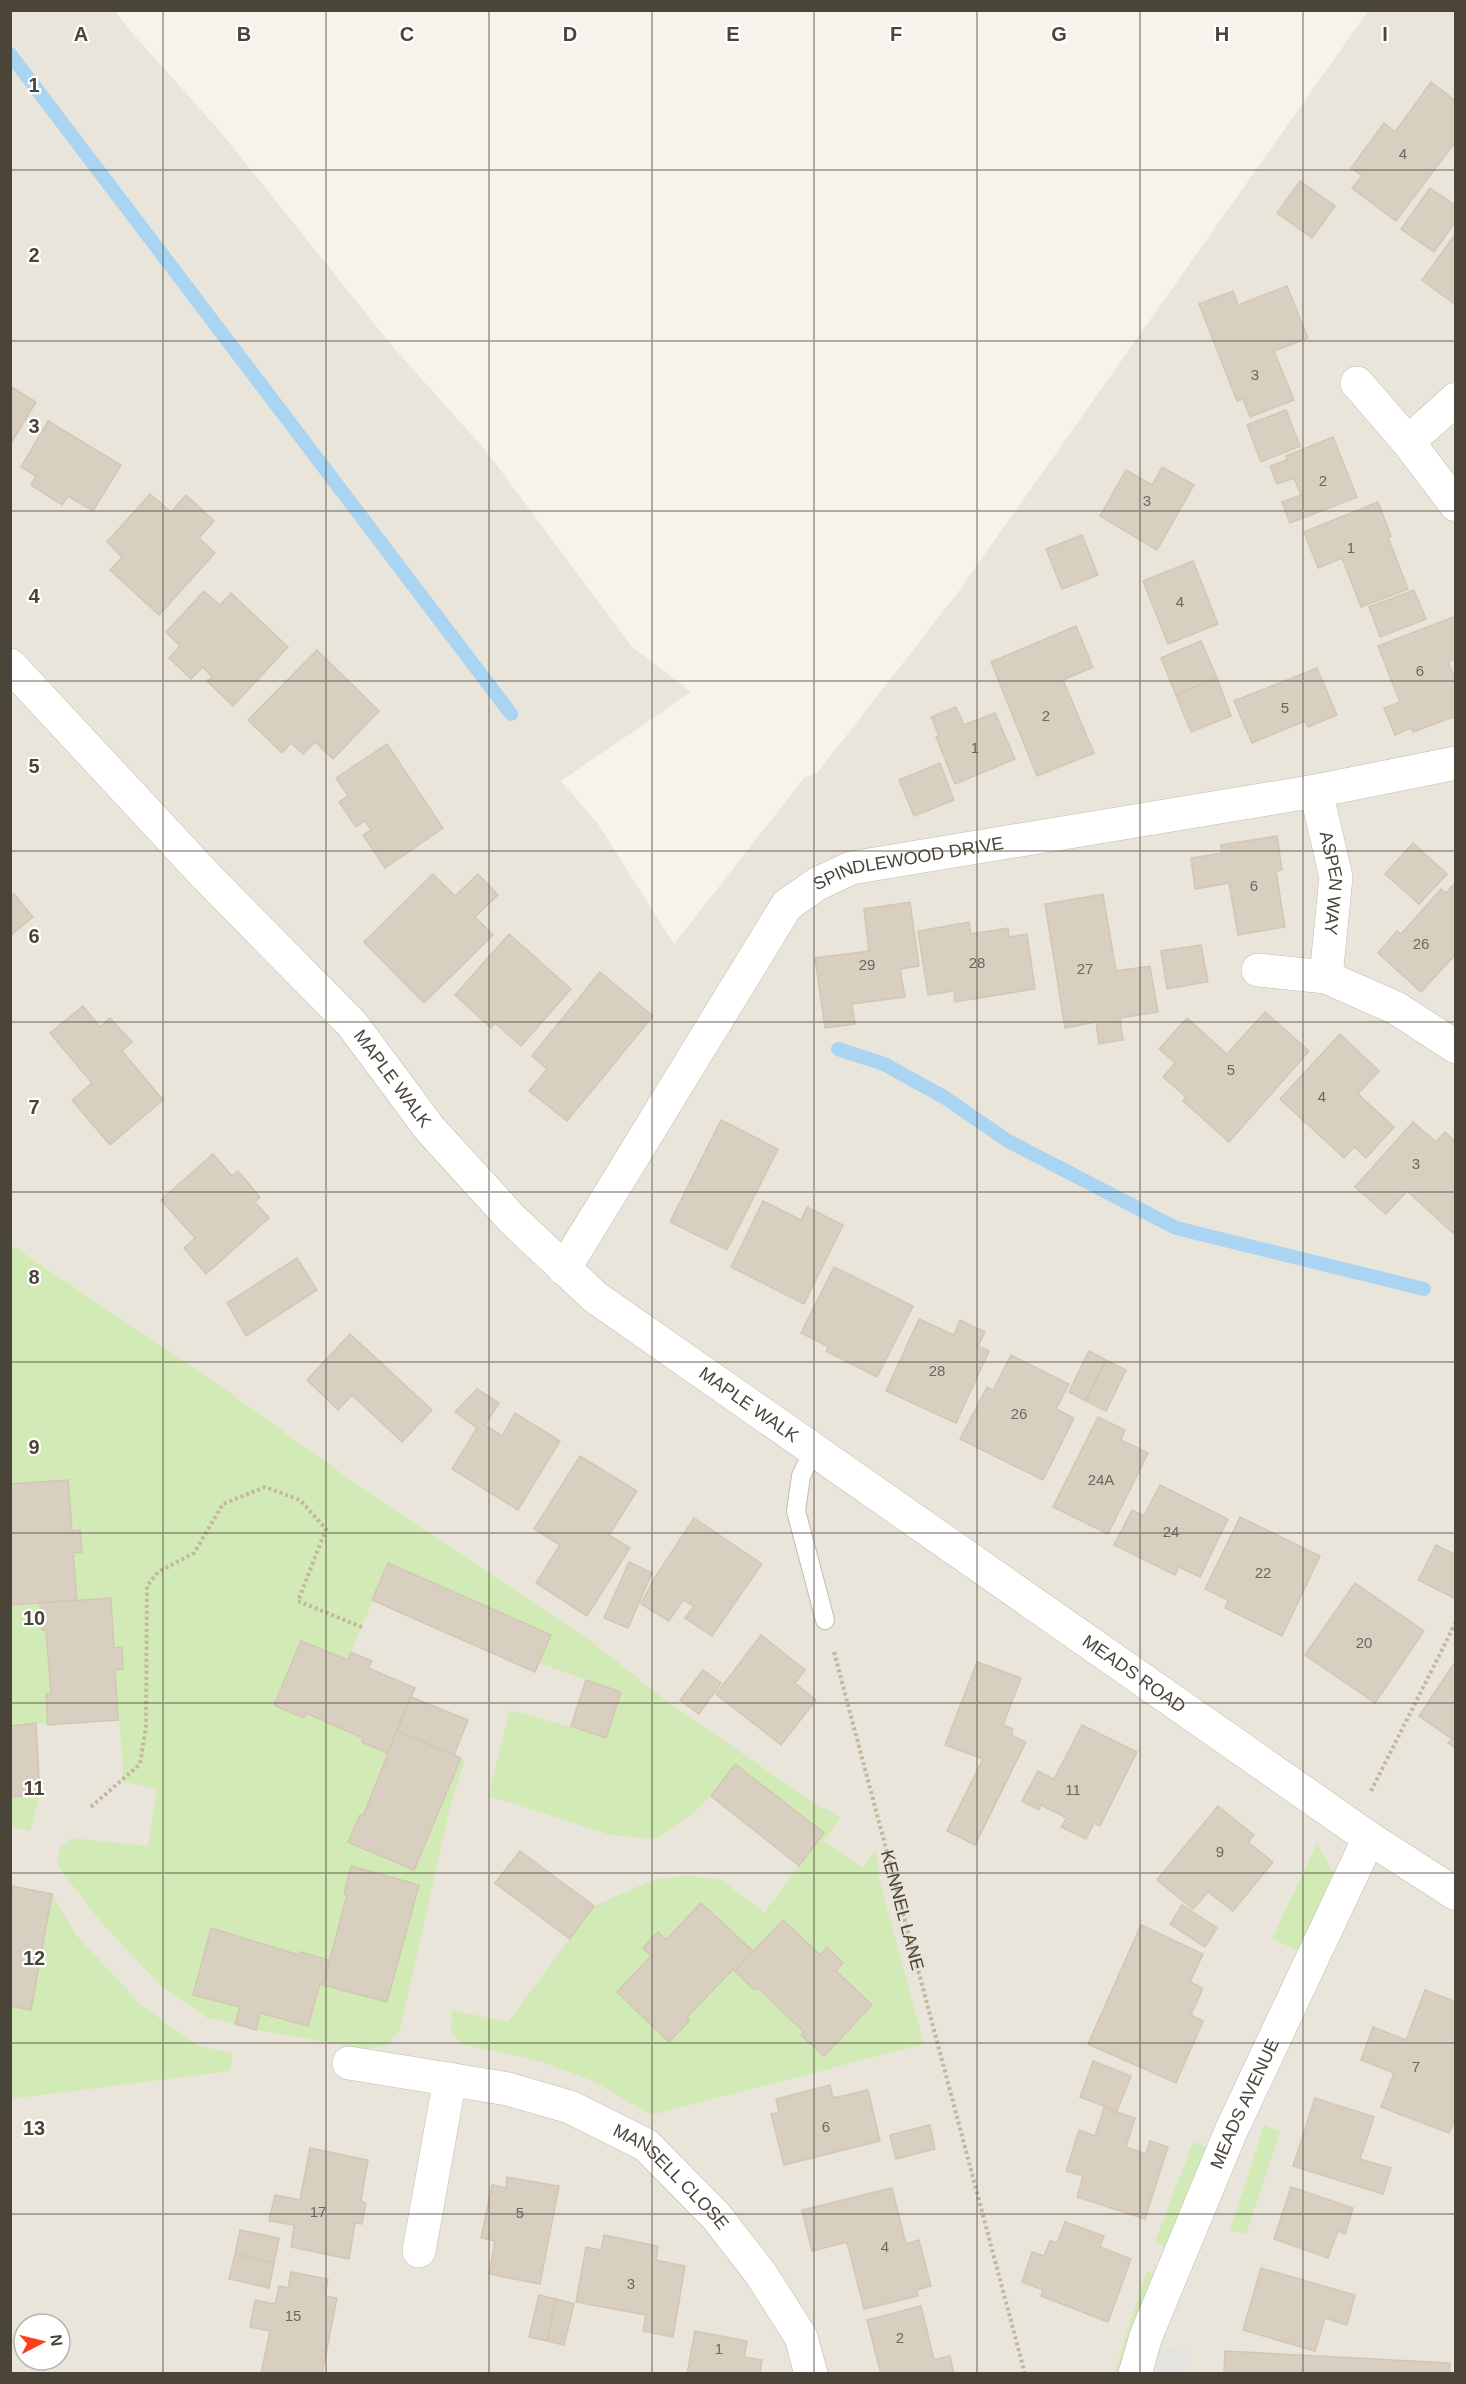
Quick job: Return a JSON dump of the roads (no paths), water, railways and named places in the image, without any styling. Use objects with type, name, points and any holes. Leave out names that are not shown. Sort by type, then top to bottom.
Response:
[{"type":"street","points":[[1357,383],[1408,442],[1455,505]]},
{"type":"street","points":[[1408,442],[1455,399]]},
{"type":"street","name":"MAPLE WALK","points":[[10,665],[207,877],[352,1024],[430,1129],[512,1220],[595,1298],[814,1449]]},
{"type":"street","name":"SPINDLEWOOD DRIVE","points":[[564,1269],[787,906],[817,884],[851,868],[1316,791],[1455,763]]},
{"type":"street","name":"ASPEN WAY","points":[[1316,791],[1336,877],[1326,977]]},
{"type":"street","points":[[1258,970],[1326,977],[1396,1008],[1455,1047]]},
{"type":"street","name":"MEADS ROAD","points":[[814,1449],[1369,1838],[1455,1894]]},
{"type":"street","name":"MEADS AVENUE","points":[[1135,2373],[1146,2336],[1231,2131],[1369,1838]]},
{"type":"street","name":"MANSELL CLOSE","points":[[349,2063],[508,2089],[570,2107],[646,2145],[716,2216],[761,2274],[801,2337],[811,2373]]},
{"type":"street","points":[[418,2251],[450,2079]]},
{"type":"lane","points":[[814,1449],[801,1476],[796,1511],[825,1620]]},
{"type":"waterway","points":[[10,54],[511,714]]},
{"type":"waterway","points":[[838,1049],[884,1064],[944,1097],[1008,1141],[1176,1228],[1424,1289]]}]
